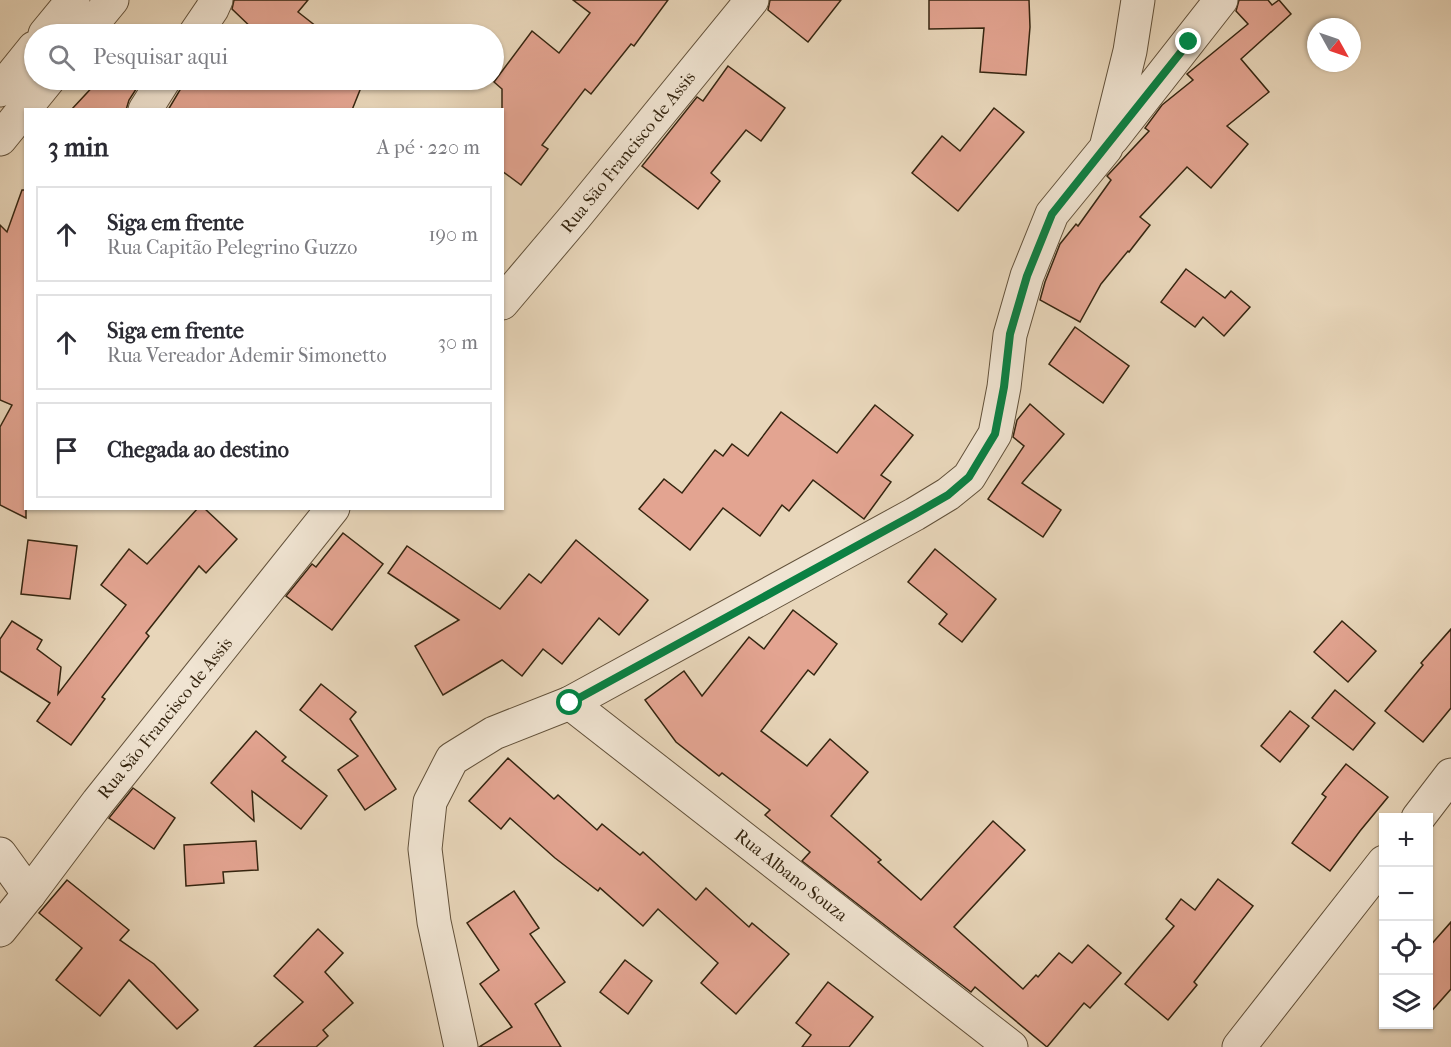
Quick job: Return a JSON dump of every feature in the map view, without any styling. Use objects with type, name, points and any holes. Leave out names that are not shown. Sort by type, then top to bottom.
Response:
[{"type":"street","points":[[53,24],[73,0]]},
{"type":"street","points":[[92,24],[112,0]]},
{"type":"street","points":[[202,24],[216,0]]},
{"type":"street","name":"Rua São Francisco de Assis","points":[[504,301],[752,0]]},
{"type":"street","points":[[1106,148],[1130,51],[1138,0]]},
{"type":"street","points":[[461,1047],[434,922],[424,849],[430,802],[452,759],[494,733],[570,703],[915,514],[948,495],[969,477],[995,434],[1004,387],[1010,334],[1027,276],[1052,214],[1221,0]]},
{"type":"street","points":[[0,90],[24,60]]},
{"type":"street","points":[[25,108],[40,90]]},
{"type":"street","points":[[146,108],[158,90]]},
{"type":"street","points":[[0,139],[24,110]]},
{"type":"street","name":"Rua São Francisco de Assis","points":[[0,930],[98,802],[331,510]]},
{"type":"street","name":"Rua Albano Souza","points":[[570,703],[1011,1047]]},
{"type":"street","points":[[1422,813],[1451,775]]},
{"type":"street","points":[[0,854],[29,894]]},
{"type":"street","points":[[1239,1047],[1379,866]]},
{"type":"building","points":[[234,0],[308,0],[298,12],[313,24],[248,24],[232,9]]},
{"type":"building","points":[[573,0],[668,0],[634,46],[631,44],[591,94],[585,89],[542,145],[548,149],[521,185],[504,172],[502,90],[504,90],[504,69],[532,31],[559,53],[590,13]]},
{"type":"building","points":[[770,0],[841,0],[808,42],[768,10]]},
{"type":"building","points":[[929,0],[1029,0],[1030,27],[1026,75],[980,72],[984,28],[929,29]]},
{"type":"building","points":[[1239,0],[1268,0],[1272,5],[1279,0],[1291,14],[1241,59],[1269,92],[1227,126],[1248,144],[1211,188],[1187,167],[1140,217],[1150,225],[1101,284],[1080,322],[1040,300],[1060,244],[1076,224],[1078,226],[1111,180],[1107,176],[1149,131],[1145,128],[1162,105],[1193,80],[1187,74],[1248,24],[1236,11]]},
{"type":"building","points":[[728,66],[785,108],[761,141],[746,130],[711,173],[720,181],[698,209],[642,166],[697,97],[703,101]]},
{"type":"building","points":[[90,90],[136,90],[127,108],[73,108]]},
{"type":"building","points":[[180,90],[360,90],[353,108],[169,108]]},
{"type":"building","points":[[994,108],[1024,132],[958,211],[912,173],[942,136],[960,151]]},
{"type":"building","points":[[22,190],[24,190],[24,510],[26,510],[26,518],[0,505],[0,427],[12,405],[0,400],[0,225],[7,232]]},
{"type":"building","points":[[1186,269],[1225,298],[1231,291],[1250,307],[1224,336],[1203,317],[1195,327],[1161,302]]},
{"type":"building","points":[[1075,327],[1129,366],[1103,403],[1049,364]]},
{"type":"building","points":[[1030,404],[1064,434],[1022,483],[1061,510],[1043,537],[988,499],[1024,446],[1013,437],[1017,420]]},
{"type":"building","points":[[875,405],[913,435],[881,475],[891,482],[864,519],[813,480],[789,511],[782,505],[760,536],[723,508],[690,550],[639,509],[664,479],[682,493],[715,450],[723,456],[732,444],[748,456],[781,412],[837,453]]},
{"type":"building","points":[[196,510],[206,510],[237,539],[206,573],[199,566],[146,633],[149,636],[102,697],[105,699],[71,745],[37,721],[50,703],[0,671],[0,639],[12,621],[42,640],[37,649],[61,667],[58,694],[126,605],[101,585],[129,549],[147,564]]},
{"type":"building","points":[[343,533],[383,564],[332,630],[286,596],[312,564],[316,567]]},
{"type":"building","points":[[28,540],[77,546],[70,599],[21,594]]},
{"type":"building","points":[[576,540],[648,600],[619,635],[599,618],[562,664],[543,649],[522,676],[502,660],[443,695],[415,646],[459,620],[388,573],[407,546],[500,609],[529,574],[541,583]]},
{"type":"building","points":[[935,549],[996,599],[962,642],[939,624],[947,614],[908,582]]},
{"type":"building","points":[[793,610],[837,644],[814,675],[808,670],[761,731],[807,766],[830,739],[868,772],[831,816],[881,860],[878,862],[921,900],[993,821],[1025,850],[954,927],[1023,989],[1036,975],[1038,977],[1059,953],[1072,963],[1088,945],[1121,973],[1090,1008],[1084,1003],[1047,1047],[975,987],[971,992],[802,861],[810,852],[765,815],[770,810],[722,773],[719,776],[676,742],[645,700],[684,671],[702,696],[749,637],[764,649]]},
{"type":"building","points":[[1342,621],[1376,651],[1348,682],[1314,652]]},
{"type":"building","points":[[1451,629],[1451,708],[1423,742],[1385,711],[1423,665],[1421,663]]},
{"type":"building","points":[[321,684],[356,712],[350,719],[396,789],[365,810],[338,770],[358,756],[300,710]]},
{"type":"building","points":[[1335,690],[1375,723],[1353,750],[1312,718]]},
{"type":"building","points":[[1290,711],[1309,726],[1280,762],[1261,746]]},
{"type":"building","points":[[256,731],[286,757],[282,761],[327,796],[301,829],[252,791],[254,821],[211,783]]},
{"type":"building","points":[[508,758],[554,799],[558,795],[597,830],[602,824],[640,855],[643,852],[696,900],[706,888],[749,927],[752,923],[789,954],[736,1014],[701,983],[718,963],[658,909],[643,926],[600,888],[598,891],[555,858],[510,818],[501,829],[469,801]]},
{"type":"building","points":[[1346,764],[1388,797],[1330,871],[1292,843],[1326,797],[1322,794]]},
{"type":"building","points":[[133,788],[175,818],[154,849],[109,818]]},
{"type":"building","points":[[256,841],[258,870],[223,872],[224,883],[186,886],[184,845]]},
{"type":"building","points":[[1218,879],[1253,906],[1194,982],[1197,985],[1168,1020],[1125,984],[1174,926],[1166,919],[1181,899],[1195,910]]},
{"type":"building","points":[[67,880],[129,930],[120,940],[154,964],[198,1010],[177,1029],[129,980],[100,1016],[56,980],[82,948],[39,913]]},
{"type":"building","points":[[514,891],[539,928],[530,934],[565,982],[535,1004],[561,1047],[479,1047],[512,1027],[480,984],[499,970],[467,923]]},
{"type":"building","points":[[1451,922],[1451,989],[1433,1009],[1433,975],[1433,942]]},
{"type":"building","points":[[318,929],[343,953],[325,972],[353,1003],[323,1030],[328,1036],[316,1047],[254,1047],[303,1002],[274,976]]},
{"type":"building","points":[[625,960],[652,981],[628,1014],[600,992]]},
{"type":"building","points":[[828,982],[873,1017],[849,1047],[802,1047],[811,1035],[796,1023]]},
{"type":"route","points":[[570,703],[915,514],[948,495],[969,477],[995,434],[1004,387],[1010,334],[1027,276],[1052,214],[1189,42]]}]
